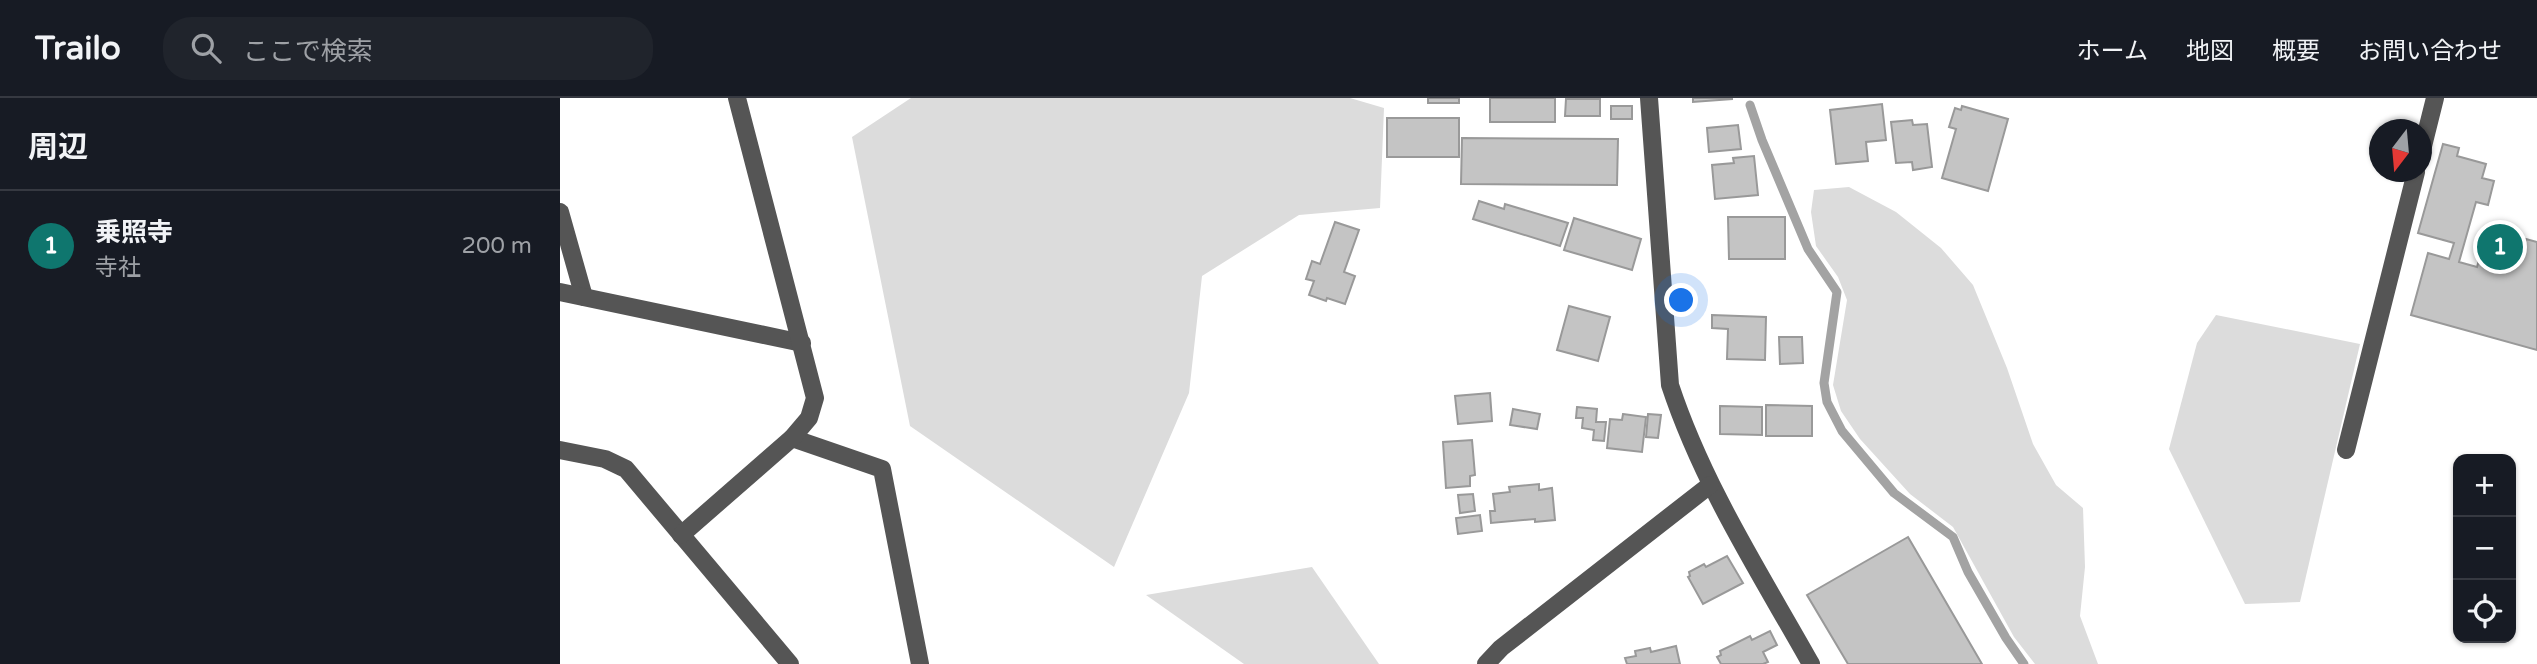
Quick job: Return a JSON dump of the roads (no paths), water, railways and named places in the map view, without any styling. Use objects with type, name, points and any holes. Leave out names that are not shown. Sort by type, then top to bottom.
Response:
[{"type":"street","points":[[681,535],[792,438],[809,418],[815,398],[737,98]]},
{"type":"street","points":[[1649,98],[1670,385],[1684,426],[1710,485],[1811,664]]},
{"type":"street","points":[[2429,119],[2435,98]]},
{"type":"street","points":[[2346,450],[2413,182]]},
{"type":"street","points":[[560,212],[584,297]]},
{"type":"street","points":[[560,292],[802,343]]},
{"type":"street","points":[[792,438],[882,469],[920,664]]},
{"type":"street","points":[[560,450],[605,459],[626,469],[790,664]]},
{"type":"street","points":[[1486,664],[1501,648],[1710,485]]},
{"type":"waterway","points":[[1750,105],[1808,249],[1837,292],[1824,383],[1827,402],[1842,431],[1894,493],[1953,537],[1968,572],[2024,664]]},
{"type":"place","name":"乗照寺","points":[[2500,247]]}]
